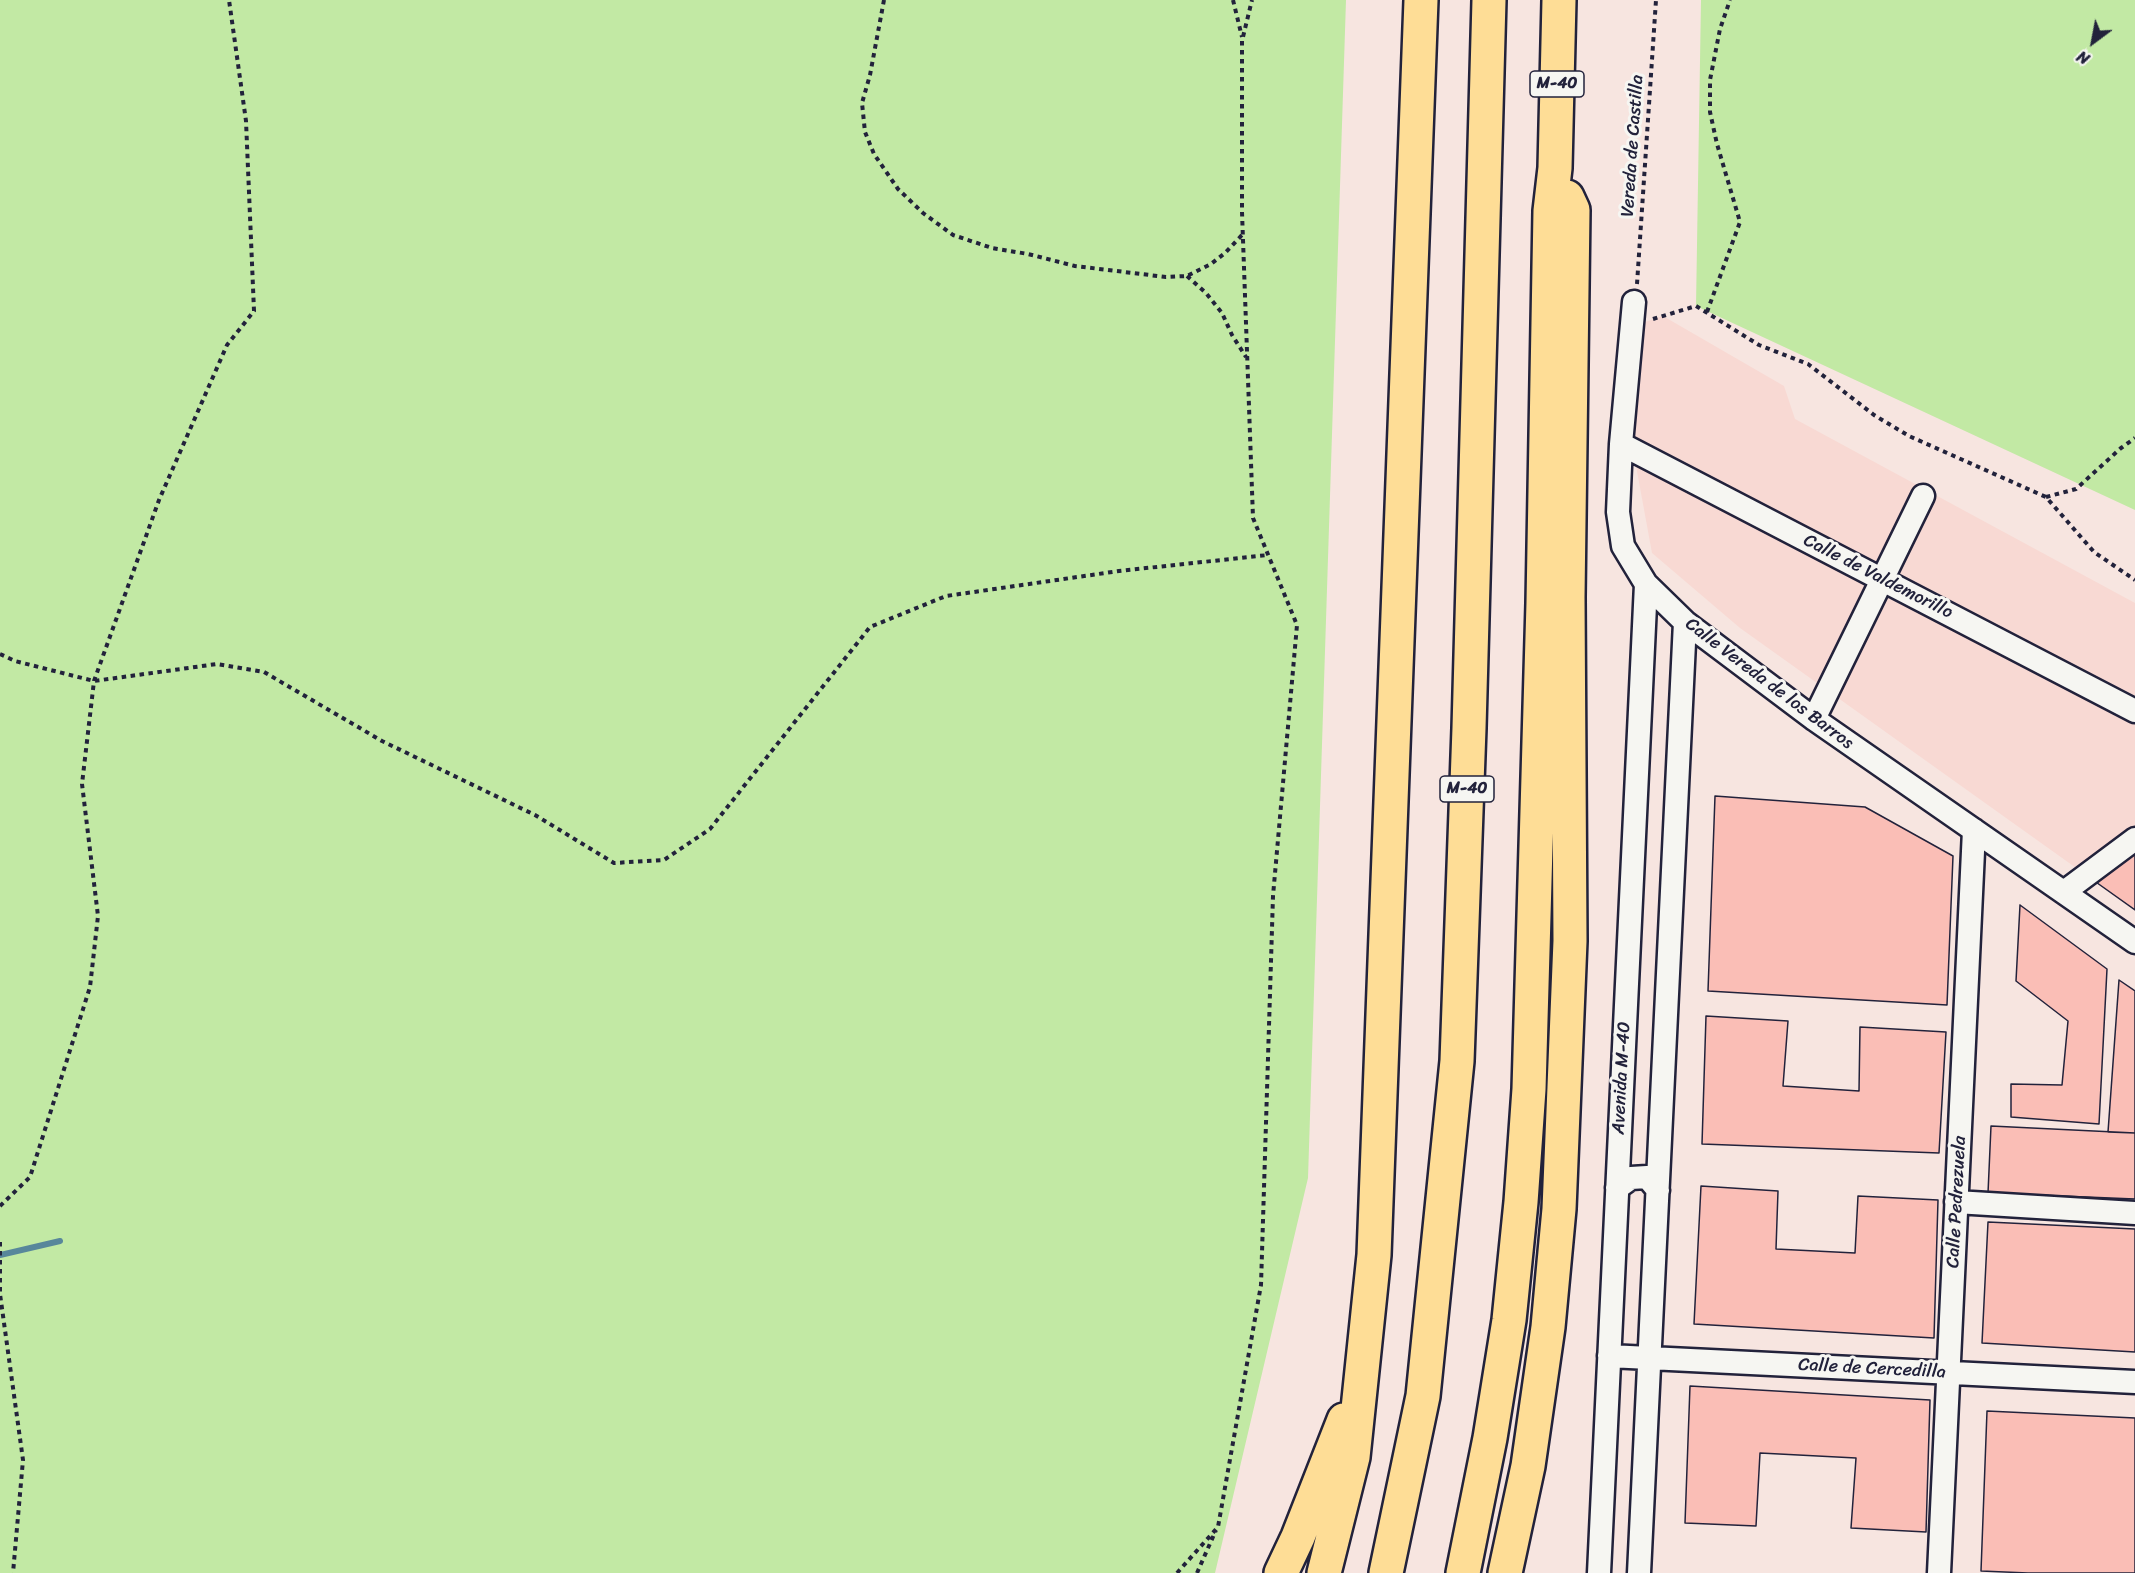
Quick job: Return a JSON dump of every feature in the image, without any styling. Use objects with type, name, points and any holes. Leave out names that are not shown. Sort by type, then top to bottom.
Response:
[{"type":"highway","points":[[1324,1573],[1353,1457],[1374,1255],[1421,0]]},
{"type":"highway","name":"M-40","points":[[1386,1573],[1423,1396],[1457,1061],[1469,728],[1489,0]]},
{"type":"highway","name":"M-40","points":[[1463,1573],[1490,1438],[1509,1320],[1521,1203],[1529,1089],[1543,603],[1550,211],[1555,168],[1558,0]]},
{"type":"highway","points":[[1505,1573],[1528,1466],[1548,1327],[1559,1209],[1569,976],[1568,597],[1573,210],[1555,168]]},
{"type":"highway","points":[[1281,1573],[1298,1538],[1360,1378]]},
{"type":"street","name":"Calle Vereda de los Barros","points":[[1635,298],[1621,444],[1618,512],[1623,546],[1646,584],[1685,622],[1814,719],[2135,942]]},
{"type":"street","name":"Calle de Valdemorillo","points":[[1621,444],[2135,711]]},
{"type":"street","points":[[1814,719],[1923,496]]},
{"type":"street","name":"Avenida M-40","points":[[1599,1573],[1646,584]]},
{"type":"street","points":[[1641,1572],[1649,1358],[1685,622]]},
{"type":"street","name":"Calle Pedrezuela","points":[[1939,1573],[1974,830]]},
{"type":"street","points":[[2064,892],[2135,839]]},
{"type":"street","points":[[1617,1188],[1631,1178],[1647,1177],[1658,1190]]},
{"type":"street","points":[[1956,1202],[2135,1213]]},
{"type":"street","name":"Calle de Cercedilla","points":[[1609,1356],[2135,1382]]},
{"type":"path","points":[[0,1206],[30,1177],[90,987],[98,916],[82,784],[94,681],[159,500],[227,345],[254,311],[246,121],[229,0]]},
{"type":"path","points":[[884,0],[870,75],[862,103],[865,132],[874,154],[898,189],[923,213],[953,235],[992,248],[1085,268],[1157,276],[1187,276],[1211,264],[1243,235]]},
{"type":"path","points":[[1197,1573],[1218,1527],[1261,1285],[1273,896],[1297,625],[1252,518],[1243,235],[1242,41],[1233,0]]},
{"type":"path","points":[[1242,41],[1252,0]]},
{"type":"path","name":"Vereda de Castilla","points":[[1635,298],[1656,0]]},
{"type":"path","points":[[1707,312],[1740,222],[1719,153],[1710,112],[1710,80],[1720,29],[1730,0]]},
{"type":"path","points":[[1187,276],[1206,293],[1222,313],[1232,335],[1247,357]]},
{"type":"path","points":[[1632,325],[1696,306],[1759,345],[1808,364],[1874,415],[1909,436],[2046,497],[2094,552],[2135,580]]},
{"type":"path","points":[[2046,497],[2076,489],[2135,438]]},
{"type":"path","points":[[0,654],[15,661],[94,681],[217,664],[264,672],[382,741],[534,816],[614,863],[664,860],[710,829],[870,627],[946,596],[1119,571],[1268,555]]},
{"type":"path","points":[[0,1242],[0,1294],[23,1460],[13,1573]]},
{"type":"path","points":[[1177,1573],[1218,1527]]},
{"type":"shaded area","points":[[1663,316],[1784,386],[1795,419],[2135,603],[2135,910],[1740,628],[1652,553],[1632,444],[1642,323]]},
{"type":"green space","points":[[0,0],[1346,0],[1308,1178],[1215,1573],[0,1573]]},
{"type":"green space","points":[[1701,0],[2135,0],[2135,510],[1696,306]]},
{"type":"building","points":[[1715,796],[1865,807],[1953,856],[1947,1005],[1708,991]]},
{"type":"building","points":[[2135,847],[2135,910],[2093,880]]},
{"type":"building","points":[[2020,905],[2107,969],[2099,1124],[2011,1117],[2011,1084],[2062,1085],[2068,1021],[2016,981]]},
{"type":"building","points":[[2119,980],[2135,991],[2135,1133],[2108,1132]]},
{"type":"building","points":[[1706,1016],[1788,1021],[1783,1086],[1859,1091],[1860,1027],[1946,1032],[1939,1153],[1702,1144]]},
{"type":"building","points":[[1991,1126],[2135,1133],[2135,1199],[1988,1193]]},
{"type":"building","points":[[1701,1186],[1778,1191],[1776,1249],[1855,1253],[1858,1196],[1938,1200],[1934,1338],[1694,1324]]},
{"type":"building","points":[[1988,1222],[2135,1229],[2135,1352],[1982,1343]]},
{"type":"building","points":[[1690,1386],[1930,1400],[1926,1532],[1851,1528],[1856,1458],[1760,1453],[1756,1526],[1685,1523]]},
{"type":"building","points":[[1987,1411],[2135,1418],[2135,1573],[1981,1571]]},
{"type":"waterway","points":[[0,1255],[60,1241]]}]
